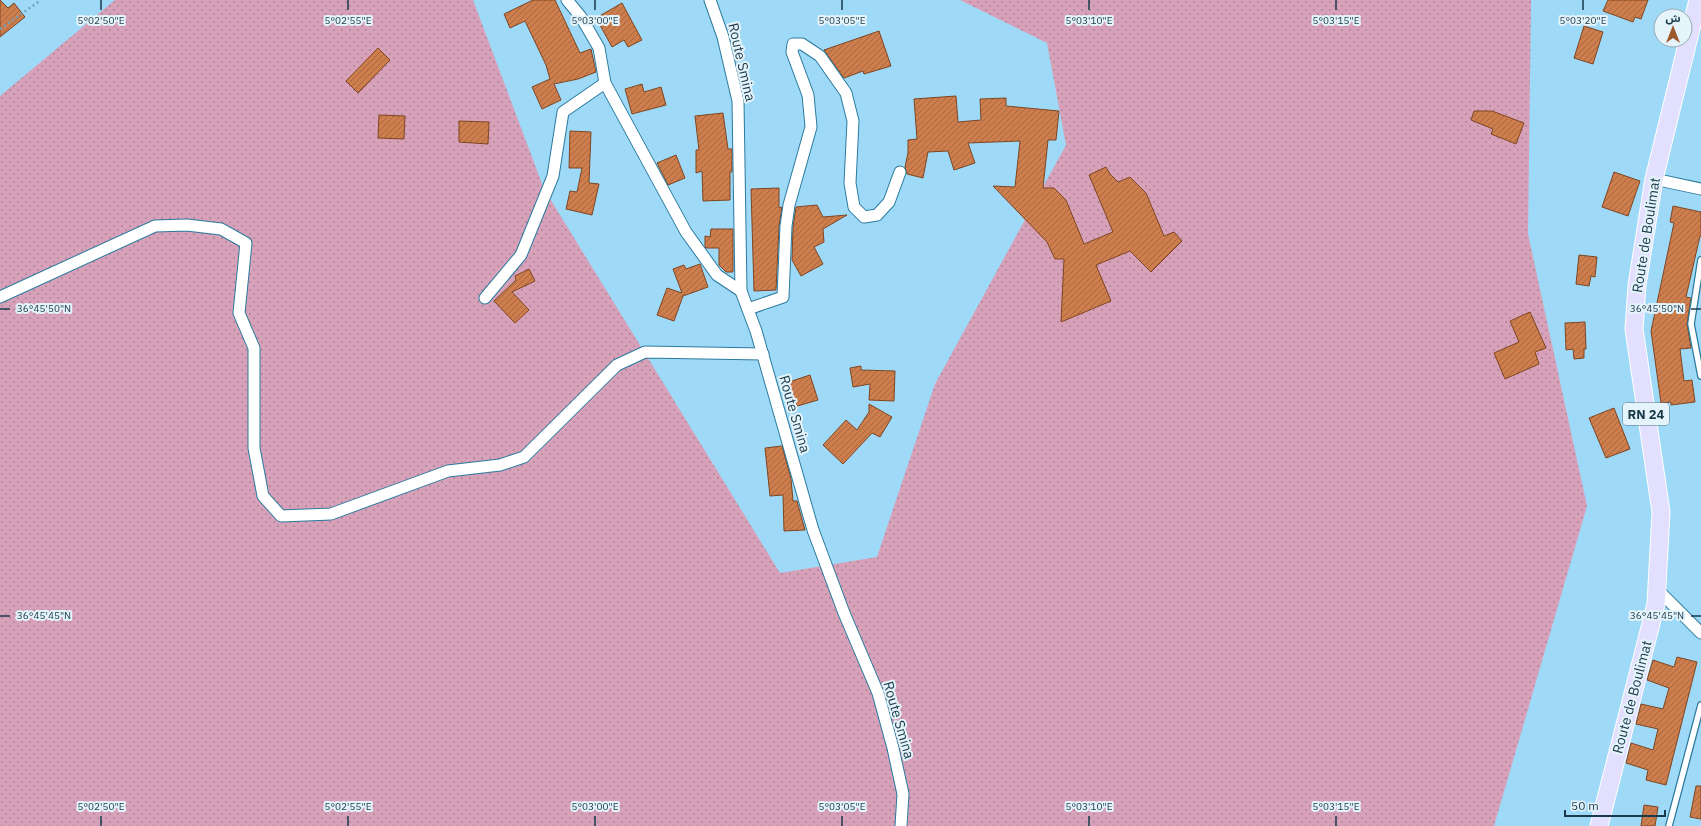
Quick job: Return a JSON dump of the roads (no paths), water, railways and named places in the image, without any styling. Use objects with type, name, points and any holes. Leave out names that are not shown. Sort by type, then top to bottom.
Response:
[{"type":"main road","name":"Route de Boulimat","points":[[1599,826],[1656,604],[1661,512],[1634,329],[1637,285],[1654,179],[1698,7]]},
{"type":"street","points":[[567,0],[581,16],[599,48],[605,83],[686,232],[717,275],[741,291]]},
{"type":"street","name":"Route Smina","points":[[710,0],[723,37],[738,101],[741,291],[763,354],[813,530],[844,614],[878,693],[893,748],[903,794],[901,826]]},
{"type":"street","points":[[748,309],[782,297],[786,226],[789,205],[811,127],[808,95],[792,52],[793,44],[802,44],[820,56],[846,93],[853,121],[850,183],[854,207],[864,217],[877,215],[889,202],[900,172]]},
{"type":"street","points":[[485,298],[521,255],[553,176],[563,112],[605,83]]},
{"type":"street","points":[[1654,179],[1701,189]]},
{"type":"street","points":[[0,297],[155,226],[187,225],[221,229],[246,243],[239,313],[254,348],[254,448],[263,496],[281,516],[331,514],[448,471],[500,465],[524,457],[617,365],[645,352],[763,354]]},
{"type":"street","points":[[1657,589],[1701,632]]},
{"type":"lane","points":[[1701,260],[1691,324],[1701,376]]},
{"type":"lane","points":[[1670,826],[1701,705]]}]
